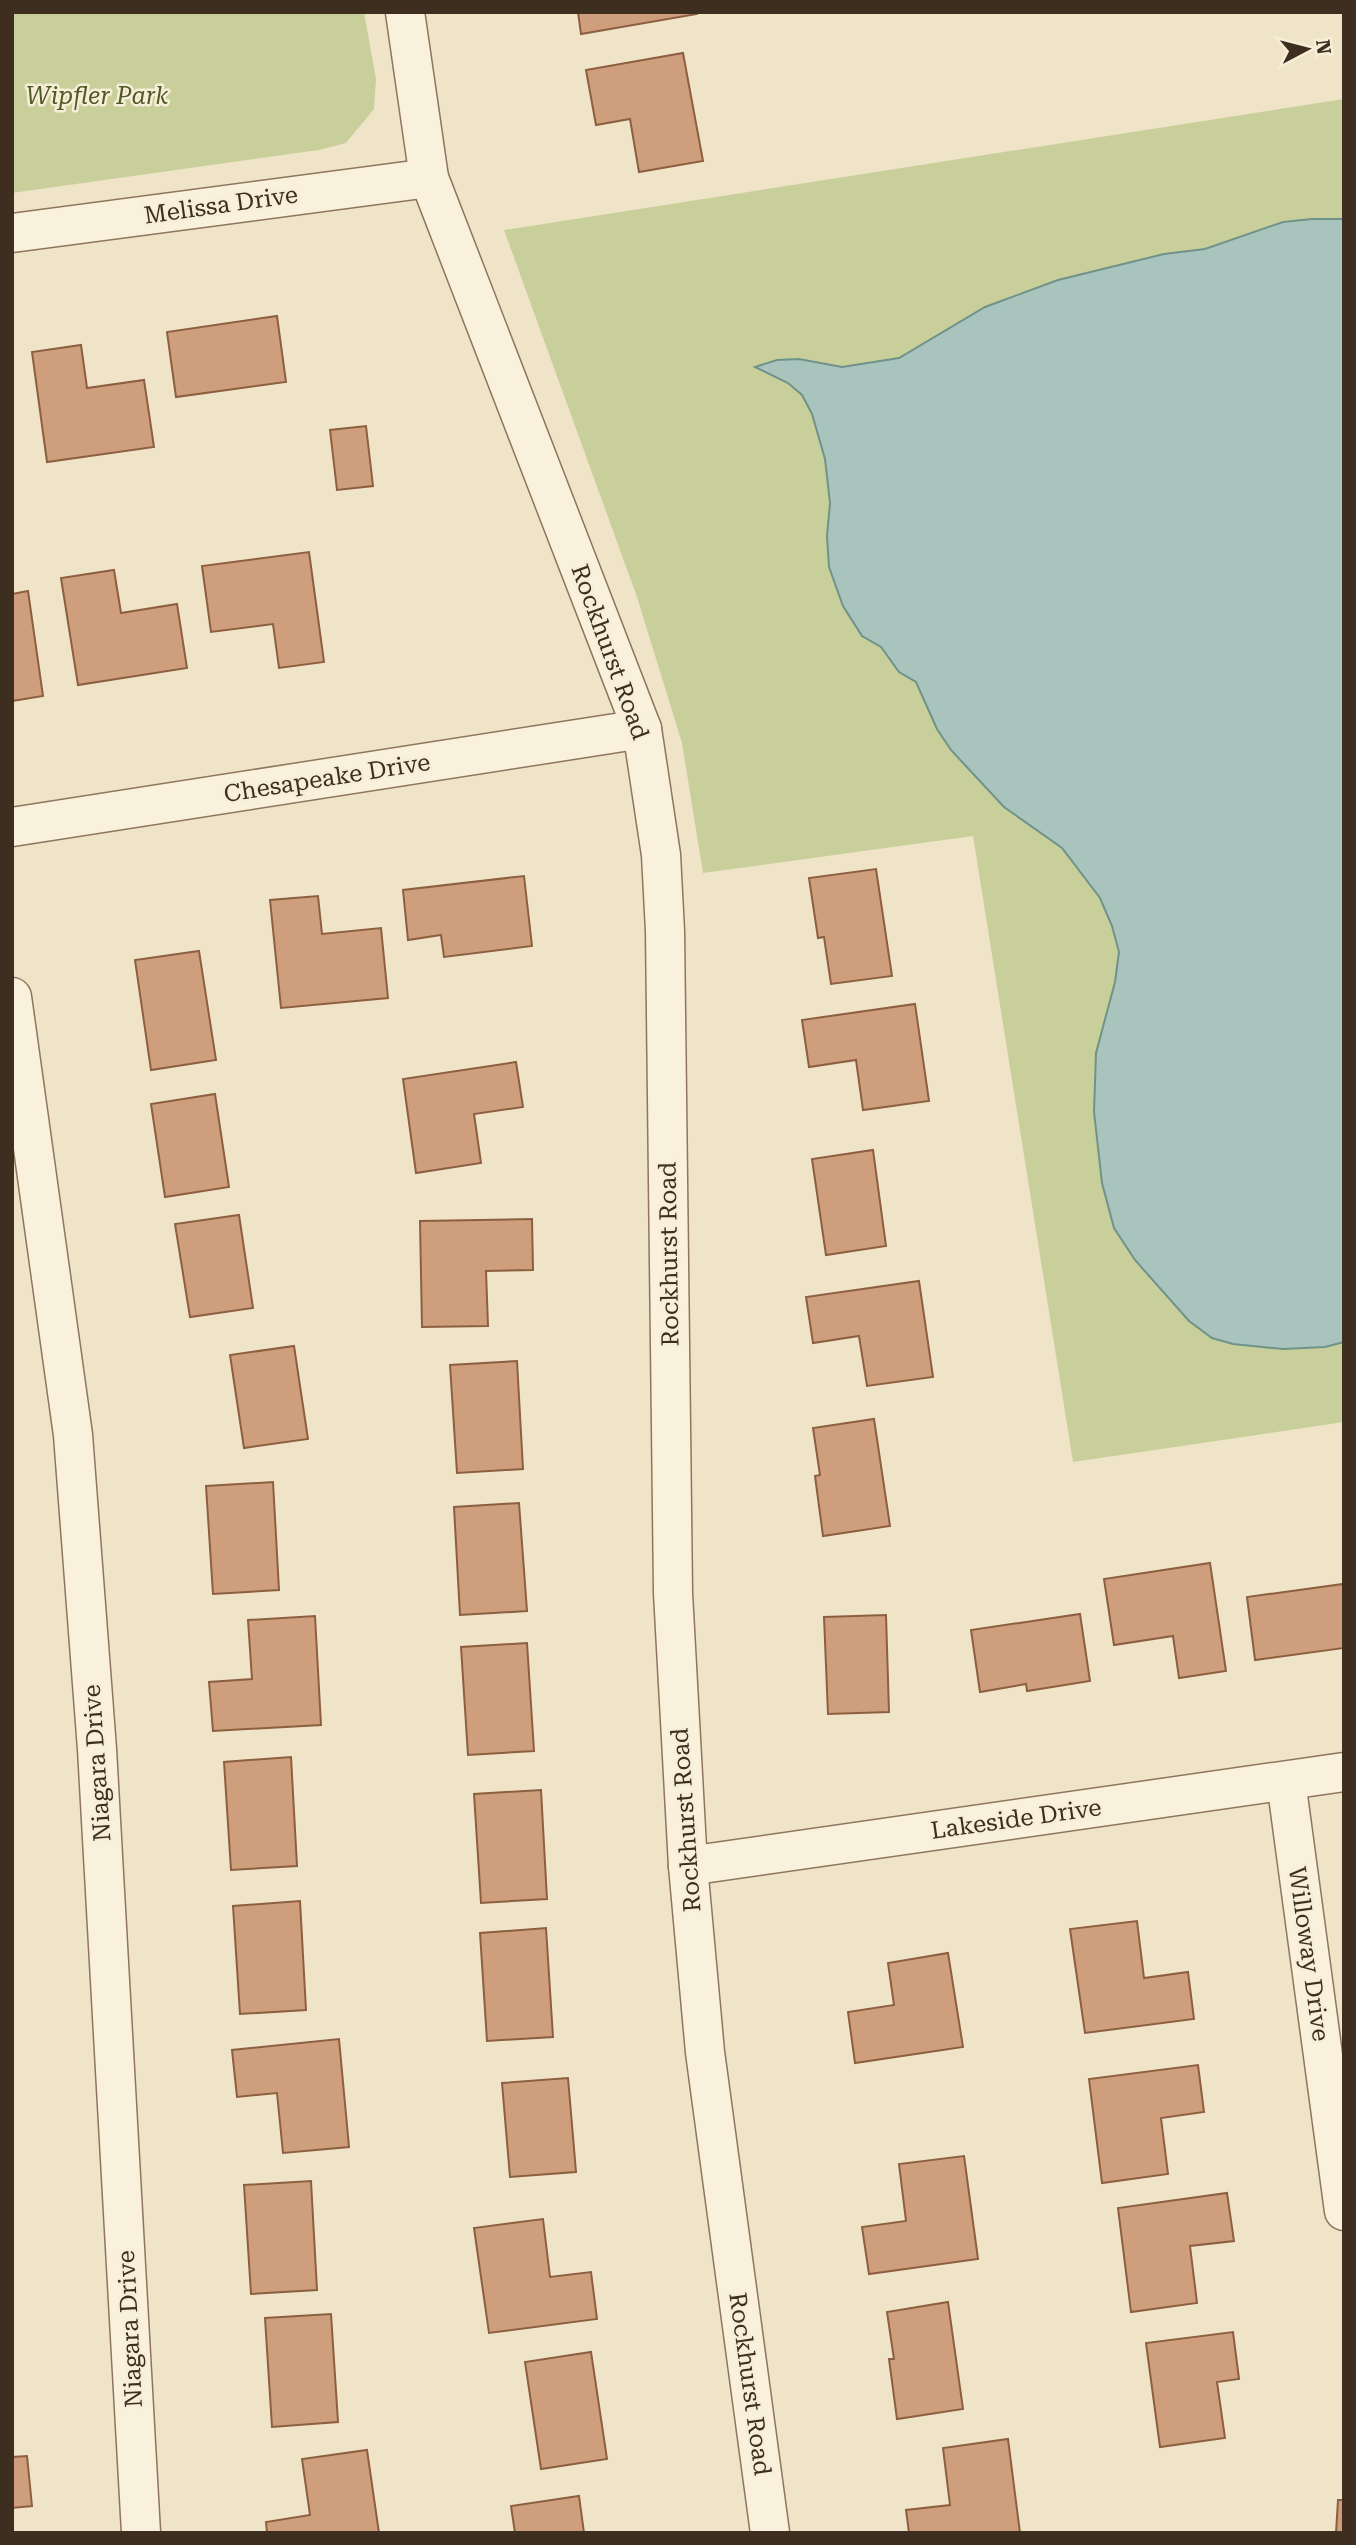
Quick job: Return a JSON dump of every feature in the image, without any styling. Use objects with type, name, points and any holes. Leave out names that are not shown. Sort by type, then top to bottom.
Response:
[{"type":"street","name":"Rockhurst Road","points":[[405,12],[429,177],[642,729],[662,855],[673,1594],[688,1867],[705,2052],[770,2533]]},
{"type":"street","name":"Melissa Drive","points":[[12,233],[429,177]]},
{"type":"street","name":"Chesapeake Drive","points":[[12,827],[642,729]]},
{"type":"street","name":"Niagara Drive","points":[[12,997],[73,1435],[97,1749],[141,2533]]},
{"type":"street","name":"Lakeside Drive","points":[[688,1867],[1344,1772]]},
{"type":"street","name":"Willoway Drive","points":[[1286,1781],[1344,2211]]},
{"type":"green space","name":"Wipfler Park","points":[[12,12],[364,12],[376,79],[374,109],[346,143],[319,150],[12,193]]},
{"type":"green space","points":[[1344,99],[1344,1422],[1073,1462],[973,836],[703,873],[682,743],[637,597],[504,230]]},
{"type":"water","points":[[1344,219],[1344,1342],[1325,1347],[1283,1349],[1233,1344],[1212,1338],[1189,1321],[1135,1260],[1114,1228],[1102,1183],[1094,1112],[1096,1053],[1115,982],[1119,952],[1112,926],[1100,898],[1062,848],[1004,807],[951,750],[937,729],[916,682],[899,672],[881,647],[862,636],[843,606],[829,567],[827,536],[830,503],[825,459],[812,414],[802,395],[788,383],[755,367],[777,360],[799,359],[842,367],[899,358],[985,307],[1058,280],[1164,254],[1205,249],[1283,222]]},
{"type":"building","points":[[578,12],[697,12],[697,14],[581,34]]},
{"type":"building","points":[[683,53],[703,161],[639,172],[630,119],[596,125],[586,70]]},
{"type":"building","points":[[277,316],[286,382],[176,397],[167,332]]},
{"type":"building","points":[[81,345],[87,388],[144,380],[154,447],[47,462],[32,352]]},
{"type":"building","points":[[366,426],[373,486],[337,490],[330,430]]},
{"type":"building","points":[[309,552],[324,662],[279,668],[273,624],[211,632],[202,566]]},
{"type":"building","points":[[114,570],[121,613],[177,604],[187,668],[78,685],[61,578]]},
{"type":"building","points":[[28,591],[43,696],[12,701],[12,594]]},
{"type":"building","points":[[876,869],[892,976],[831,984],[824,937],[818,938],[809,878]]},
{"type":"building","points":[[524,876],[532,946],[444,957],[441,935],[408,940],[403,890]]},
{"type":"building","points":[[318,896],[322,934],[381,928],[388,998],[281,1008],[270,900]]},
{"type":"building","points":[[199,951],[216,1060],[151,1070],[135,960]]},
{"type":"building","points":[[915,1004],[929,1101],[863,1110],[856,1060],[809,1067],[802,1020]]},
{"type":"building","points":[[516,1062],[523,1107],[474,1114],[481,1163],[416,1173],[403,1079]]},
{"type":"building","points":[[215,1094],[229,1187],[165,1197],[151,1104]]},
{"type":"building","points":[[873,1150],[886,1246],[826,1255],[812,1159]]},
{"type":"building","points":[[239,1215],[253,1308],[190,1317],[175,1224]]},
{"type":"building","points":[[532,1219],[533,1270],[486,1271],[488,1326],[422,1327],[420,1221]]},
{"type":"building","points":[[919,1281],[933,1377],[867,1386],[859,1336],[813,1343],[806,1297]]},
{"type":"building","points":[[294,1346],[308,1439],[244,1448],[230,1355]]},
{"type":"building","points":[[517,1361],[523,1469],[457,1473],[450,1365]]},
{"type":"building","points":[[874,1419],[890,1526],[823,1536],[815,1476],[820,1475],[813,1428]]},
{"type":"building","points":[[273,1482],[279,1590],[213,1594],[206,1486]]},
{"type":"building","points":[[519,1503],[527,1611],[460,1615],[454,1507]]},
{"type":"building","points":[[1210,1563],[1226,1671],[1179,1678],[1173,1636],[1114,1645],[1104,1579]]},
{"type":"building","points":[[1343,1584],[1344,1648],[1255,1660],[1247,1597]]},
{"type":"building","points":[[1080,1614],[1090,1681],[1027,1691],[1026,1684],[980,1692],[971,1630]]},
{"type":"building","points":[[886,1615],[889,1712],[828,1714],[824,1617]]},
{"type":"building","points":[[315,1616],[321,1725],[213,1731],[209,1682],[252,1679],[248,1620]]},
{"type":"building","points":[[527,1643],[534,1751],[468,1755],[461,1647]]},
{"type":"building","points":[[291,1757],[297,1866],[231,1870],[224,1762]]},
{"type":"building","points":[[541,1790],[547,1899],[481,1903],[474,1794]]},
{"type":"building","points":[[300,1901],[306,2010],[240,2014],[233,1906]]},
{"type":"building","points":[[1137,1921],[1144,1978],[1188,1972],[1194,2019],[1085,2033],[1070,1929]]},
{"type":"building","points":[[546,1928],[553,2037],[487,2041],[480,1933]]},
{"type":"building","points":[[948,1953],[963,2047],[855,2063],[848,2012],[894,2005],[888,1963]]},
{"type":"building","points":[[339,2039],[349,2147],[283,2153],[277,2093],[237,2097],[232,2050]]},
{"type":"building","points":[[1198,2065],[1204,2112],[1161,2118],[1168,2174],[1102,2183],[1089,2079]]},
{"type":"building","points":[[568,2078],[576,2172],[510,2177],[502,2083]]},
{"type":"building","points":[[964,2156],[978,2259],[869,2274],[862,2227],[906,2221],[899,2164]]},
{"type":"building","points":[[311,2181],[317,2290],[251,2294],[244,2185]]},
{"type":"building","points":[[1227,2193],[1234,2241],[1190,2246],[1197,2303],[1131,2312],[1118,2208]]},
{"type":"building","points":[[543,2219],[550,2277],[591,2272],[597,2319],[489,2333],[474,2228]]},
{"type":"building","points":[[948,2302],[963,2409],[897,2419],[889,2359],[894,2359],[887,2312]]},
{"type":"building","points":[[331,2314],[338,2422],[272,2427],[265,2318]]},
{"type":"building","points":[[1233,2332],[1239,2379],[1217,2382],[1225,2438],[1160,2447],[1146,2343]]},
{"type":"building","points":[[591,2352],[607,2459],[541,2469],[525,2362]]},
{"type":"building","points":[[1008,2439],[1020,2533],[909,2533],[906,2510],[950,2505],[943,2448]]},
{"type":"building","points":[[367,2450],[379,2533],[267,2533],[266,2522],[310,2515],[302,2459]]},
{"type":"building","points":[[27,2456],[32,2506],[12,2508],[12,2457]]},
{"type":"building","points":[[579,2496],[584,2533],[515,2533],[511,2506]]},
{"type":"building","points":[[1338,2500],[1344,2500],[1344,2533],[1336,2533]]}]
